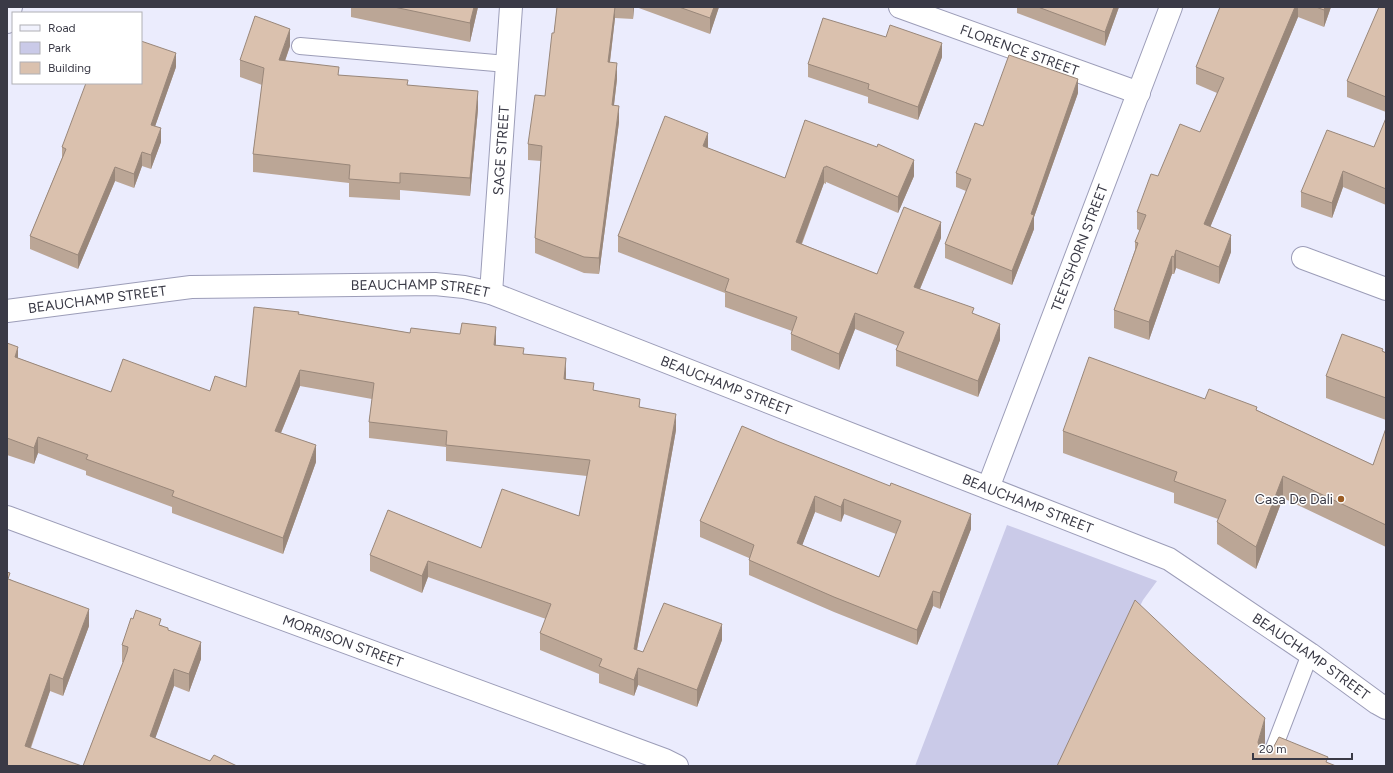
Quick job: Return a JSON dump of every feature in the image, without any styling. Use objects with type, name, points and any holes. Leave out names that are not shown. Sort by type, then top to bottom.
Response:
[{"type":"main road","points":[[7,22],[11,7]]},
{"type":"street","name":"SAGE STREET","points":[[491,293],[511,7]]},
{"type":"street","name":"FLORENCE STREET","points":[[900,7],[1139,93]]},
{"type":"street","name":"TEETSHORN STREET","points":[[988,488],[1171,7]]},
{"type":"street","points":[[1303,258],[1386,289]]},
{"type":"street","name":"BEAUCHAMP STREET","points":[[7,311],[191,287],[435,284],[464,287],[491,293],[1169,559],[1310,654],[1386,708]]},
{"type":"street","name":"MORRISON STREET","points":[[7,517],[677,766]]},
{"type":"lane","points":[[300,46],[507,64]]},
{"type":"lane","points":[[1267,766],[1310,654]]},
{"type":"green space","points":[[1007,525],[1157,581],[1143,600],[1061,766],[915,766]]},
{"type":"building","points":[[394,7],[474,7],[470,23]]},
{"type":"building","points":[[557,7],[615,7],[608,62],[617,63],[612,105],[619,106],[599,258],[584,257],[535,238],[542,146],[528,144],[535,95],[545,96],[552,33],[554,33]]},
{"type":"building","points":[[679,7],[714,7],[710,18]]},
{"type":"building","points":[[1038,7],[1114,7],[1105,32]]},
{"type":"building","points":[[1220,7],[1295,7],[1204,224],[1231,235],[1219,267],[1176,250],[1174,257],[1172,256],[1149,322],[1114,310],[1138,243],[1135,242],[1146,215],[1137,212],[1151,174],[1158,176],[1180,124],[1200,132],[1224,78],[1196,67]]},
{"type":"building","points":[[1316,7],[1325,7],[1324,10]]},
{"type":"building","points":[[1379,7],[1386,7],[1386,97],[1347,81]]},
{"type":"building","points":[[255,16],[290,29],[279,60],[339,67],[338,75],[408,80],[407,85],[478,91],[470,178],[400,173],[400,183],[349,179],[350,165],[253,154],[264,68],[240,60]]},
{"type":"building","points":[[823,18],[886,37],[890,25],[942,43],[918,107],[868,89],[869,84],[808,64]]},
{"type":"building","points":[[142,41],[176,53],[151,125],[161,128],[151,155],[142,152],[134,174],[115,167],[78,255],[30,236],[66,149],[62,147],[86,84],[142,84]]},
{"type":"building","points":[[1009,55],[1078,79],[1031,214],[1034,215],[1012,271],[945,244],[971,179],[956,173],[975,123],[983,126]]},
{"type":"building","points":[[665,116],[708,133],[703,146],[785,178],[805,120],[877,147],[878,144],[914,160],[898,197],[826,166],[824,167],[796,242],[877,274],[904,207],[941,222],[914,287],[974,308],[972,313],[1000,324],[978,381],[896,350],[904,332],[855,313],[839,354],[791,334],[797,317],[725,291],[729,279],[618,236]]},
{"type":"building","points":[[1386,118],[1386,189],[1343,171],[1332,203],[1301,192],[1327,130],[1374,147]]},
{"type":"building","points":[[254,307],[299,312],[298,314],[410,333],[411,328],[460,334],[462,323],[496,327],[494,345],[524,348],[523,354],[566,358],[564,379],[594,383],[593,390],[640,399],[639,407],[676,414],[634,649],[643,652],[664,603],[722,624],[697,690],[638,668],[634,680],[599,666],[602,659],[540,633],[551,604],[428,561],[422,576],[370,555],[388,510],[481,548],[502,489],[579,516],[590,460],[446,445],[447,431],[369,422],[374,383],[300,370],[275,431],[316,445],[283,538],[172,496],[174,491],[86,459],[88,455],[38,437],[34,448],[7,438],[7,343],[18,347],[15,357],[111,392],[123,359],[210,391],[215,376],[246,387]]},
{"type":"building","points":[[1342,334],[1383,349],[1382,351],[1386,353],[1386,398],[1326,376]]},
{"type":"building","points":[[1089,357],[1205,399],[1209,389],[1257,407],[1256,410],[1373,465],[1386,428],[1386,525],[1283,476],[1256,547],[1217,522],[1226,500],[1174,481],[1177,472],[1063,431]]},
{"type":"building","points":[[742,426],[890,486],[891,483],[971,514],[940,593],[933,591],[917,630],[834,597],[749,560],[754,545],[700,521]],"holes":[[[815,496],[841,507],[844,499],[901,521],[879,577],[797,543]]]},
{"type":"building","points":[[7,572],[10,573],[8,579],[89,609],[63,679],[50,674],[25,746],[82,766],[7,766]]},
{"type":"building","points":[[1135,600],[1191,653],[1265,718],[1258,742],[1259,747],[1263,750],[1273,748],[1279,737],[1328,757],[1326,762],[1336,766],[1057,766]]},
{"type":"building","points":[[136,610],[161,619],[159,625],[168,628],[168,630],[201,642],[189,674],[174,669],[150,736],[210,761],[214,755],[237,766],[83,766],[127,652],[128,647],[122,645],[131,618],[133,619]]},
{"type":"place","name":"Casa De Dali","points":[[1341,499]]}]
